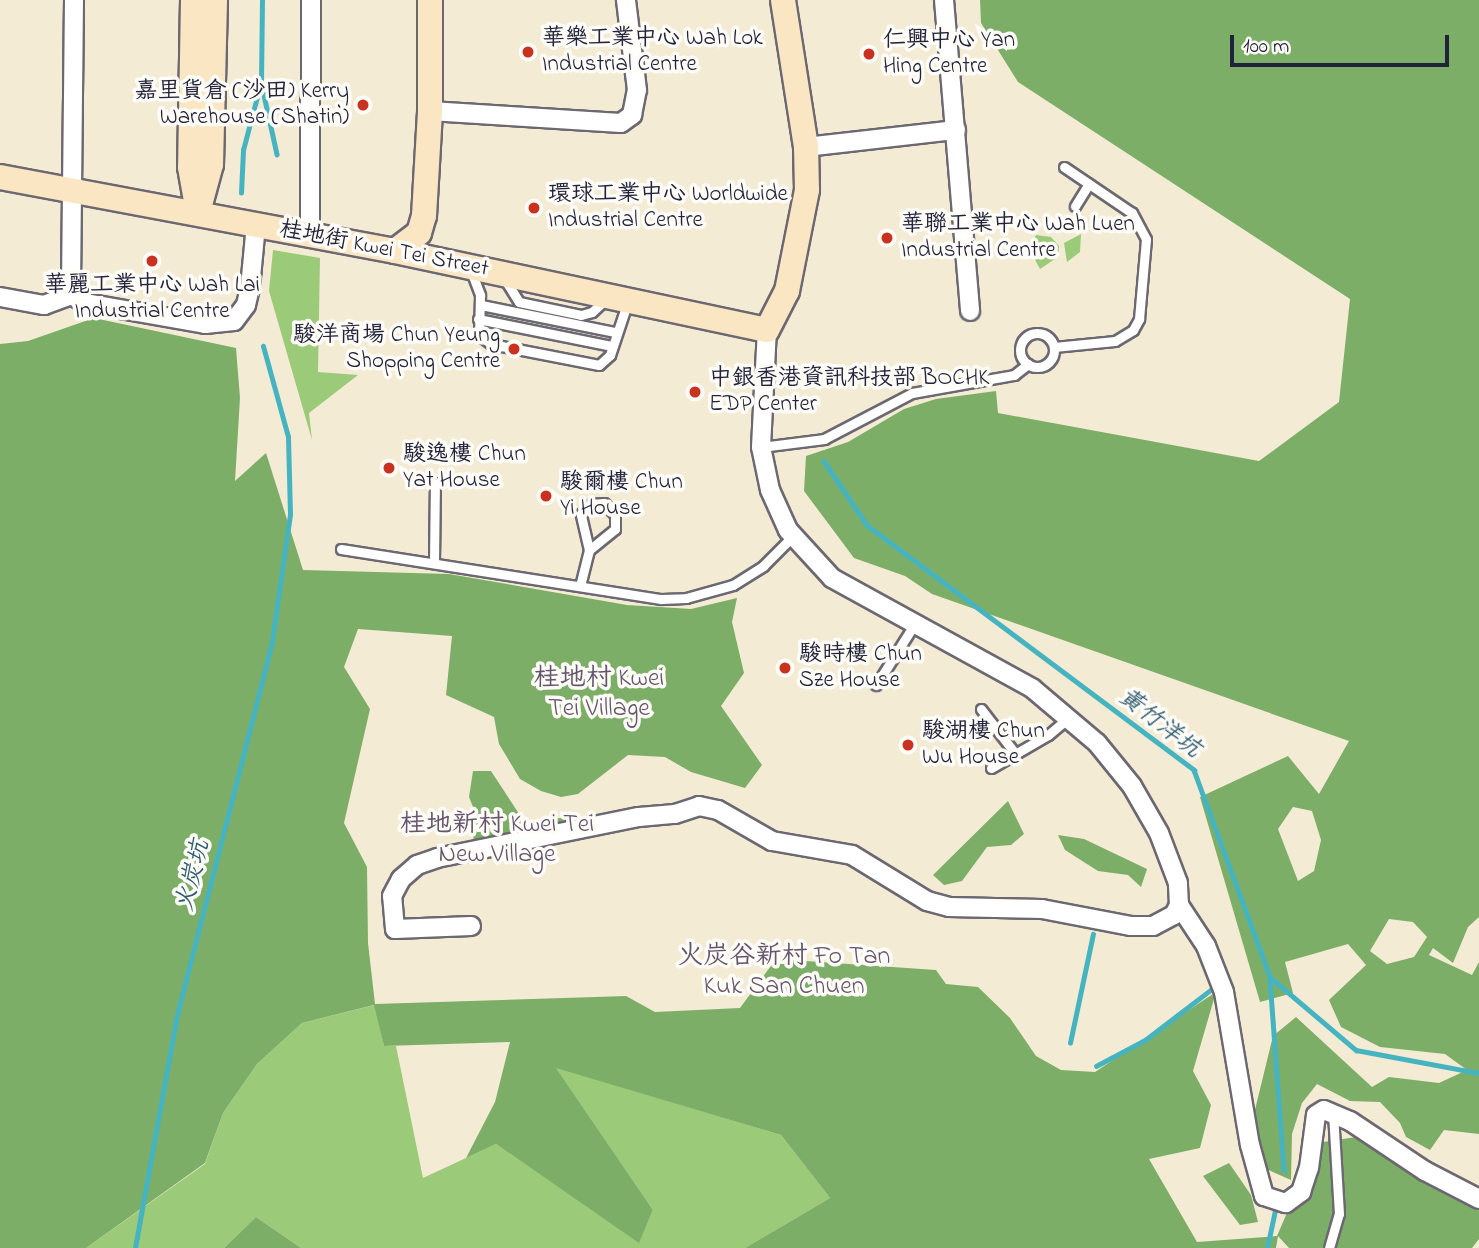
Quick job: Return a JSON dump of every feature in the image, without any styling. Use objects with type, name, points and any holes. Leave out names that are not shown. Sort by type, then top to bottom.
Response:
[{"type":"street","points":[[71,295],[74,0]]},
{"type":"street","points":[[193,0],[190,167],[198,212]]},
{"type":"street","points":[[198,212],[211,164],[215,0]]},
{"type":"street","points":[[310,234],[311,0]]},
{"type":"street","points":[[395,251],[419,233],[424,216],[430,111],[430,0]]},
{"type":"street","points":[[430,111],[621,123],[632,115],[637,90],[626,0]]},
{"type":"street","points":[[783,0],[806,147],[807,190],[787,290],[767,330],[761,447],[770,490],[793,536],[832,578],[914,625],[1008,673],[1069,716],[1116,764],[1146,809],[1174,870],[1179,905],[1206,946],[1224,992],[1250,1145],[1267,1198],[1286,1203],[1301,1192],[1310,1168],[1315,1115],[1320,1110],[1333,1112],[1479,1199]]},
{"type":"street","points":[[944,0],[970,311]]},
{"type":"street","points":[[806,147],[956,130]]},
{"type":"street","name":"桂地街 Kwei Tei Street","points":[[0,177],[310,234],[767,330]]},
{"type":"street","points":[[0,297],[44,305],[71,295],[86,303],[223,326],[234,321],[246,304],[256,224]]},
{"type":"street","points":[[471,926],[395,929],[392,896],[401,879],[417,865],[437,858],[639,817],[675,814],[699,806],[718,810],[772,841],[852,855],[915,895],[949,907],[1042,909],[1153,926],[1174,915],[1179,905]]},
{"type":"lane","points":[[1054,347],[1122,339],[1139,319],[1144,231],[1132,213],[1064,167]]},
{"type":"lane","points":[[1074,206],[1089,184]]},
{"type":"lane","points":[[468,266],[479,286],[479,335],[491,344],[582,363],[606,362],[615,332],[619,297]]},
{"type":"lane","points":[[481,305],[615,332]]},
{"type":"lane","points":[[478,319],[612,346]]},
{"type":"lane","points":[[1044,334],[1054,347],[1049,363],[1038,367],[1028,364],[1020,350],[1028,336],[1044,334]]},
{"type":"lane","points":[[761,447],[824,439],[923,389],[1018,373],[1028,364]]},
{"type":"lane","points":[[434,561],[435,483]]},
{"type":"lane","points":[[580,586],[589,550],[581,514],[591,504],[604,503],[615,515],[615,529],[589,550]]},
{"type":"lane","points":[[341,549],[434,561],[661,599],[710,594],[733,585],[763,566],[793,536]]},
{"type":"lane","points":[[876,685],[914,625]]},
{"type":"lane","points":[[981,709],[1014,752]]},
{"type":"lane","points":[[991,768],[1014,752],[1048,735],[1069,716]]},
{"type":"lane","points":[[1329,1248],[1339,1214],[1330,1131],[1333,1112]]},
{"type":"green space","points":[[980,0],[1479,0],[1479,917],[1468,927],[1453,963],[1433,948],[1429,955],[1472,975],[1479,962],[1479,1134],[1444,1130],[1430,1150],[1406,1137],[1400,1123],[1380,1102],[1350,1101],[1317,1084],[1302,1103],[1292,1134],[1291,1180],[1264,1168],[1253,1118],[1273,1036],[1296,1017],[1372,1087],[1389,1077],[1439,1083],[1467,1070],[1445,1054],[1380,1047],[1341,1027],[1329,1000],[1366,965],[1348,944],[1285,962],[1293,993],[1260,1002],[1200,797],[1288,756],[1319,794],[1349,741],[932,594],[905,576],[854,558],[804,491],[806,456],[848,442],[904,409],[936,399],[996,391],[998,413],[1259,461],[1339,402],[1350,299],[1018,82],[981,23]],"holes":[[[1293,807],[1312,811],[1321,840],[1314,871],[1298,881],[1278,829]],[[1389,919],[1413,922],[1427,937],[1414,957],[1387,964],[1370,951]]]},
{"type":"green space","points":[[1081,234],[1080,252],[1067,262],[1064,243]]},
{"type":"green space","points":[[1036,235],[1051,237],[1059,246],[1058,257],[1040,269],[1029,249]]},
{"type":"green space","points":[[273,250],[320,258],[318,372],[358,375],[309,413],[312,440],[269,291]]},
{"type":"green space","points":[[94,318],[236,348],[240,398],[235,481],[266,453],[303,570],[449,574],[627,605],[691,609],[737,598],[732,622],[744,673],[721,706],[762,765],[745,788],[691,772],[665,757],[628,755],[578,794],[561,797],[541,791],[520,779],[499,744],[494,717],[446,695],[452,636],[358,629],[344,667],[370,709],[344,823],[367,867],[368,943],[375,1004],[626,996],[655,1012],[740,1008],[776,959],[936,970],[946,984],[978,987],[1010,1018],[1036,1056],[1061,1070],[1095,1072],[1216,992],[1193,1071],[1211,1105],[1200,1148],[1149,1159],[1197,1242],[1277,1236],[1317,1143],[1356,1137],[1479,1198],[1479,1239],[1472,1248],[1289,1248],[1278,1236],[1276,1248],[745,1248],[830,1198],[781,1135],[556,1068],[653,1210],[639,1243],[496,1144],[466,1158],[495,1102],[510,1042],[384,1046],[374,1005],[302,1023],[257,1064],[223,1113],[205,1163],[86,1248],[0,1248],[0,344],[28,341]]},
{"type":"green space","points":[[473,771],[491,771],[525,823],[574,816],[593,836],[570,842],[513,836],[473,845],[475,812],[469,797]]},
{"type":"green space","points":[[1008,801],[1024,834],[1011,845],[987,847],[962,881],[944,885],[933,875]]},
{"type":"green space","points":[[1058,835],[1084,839],[1147,869],[1141,887],[1128,875],[1098,871],[1065,850]]},
{"type":"green space","points":[[375,1005],[384,1046],[396,1046],[423,1178],[496,1144],[639,1242],[653,1210],[555,1067],[781,1135],[830,1198],[745,1248],[301,1248],[256,1217],[224,1248],[86,1248],[205,1164],[223,1113],[257,1064],[302,1023]]},
{"type":"green space","points":[[1229,1163],[1251,1195],[1258,1222],[1240,1225],[1203,1176]]},
{"type":"green space","points":[[256,1217],[301,1248],[224,1248]]},
{"type":"waterway","points":[[241,193],[243,150],[261,82],[262,0]]},
{"type":"waterway","points":[[262,86],[277,154]]},
{"type":"waterway","name":"火炭坑","points":[[135,1248],[176,1019],[272,641],[290,514],[288,437],[263,346]]},
{"type":"waterway","name":"黃竹洋坑","points":[[824,461],[867,525],[1194,770],[1270,977],[1356,1050],[1479,1073]]},
{"type":"waterway","points":[[1070,1043],[1093,934]]},
{"type":"waterway","points":[[1270,979],[1284,1170]]},
{"type":"waterway","points":[[1096,1066],[1145,1040],[1217,985]]},
{"type":"waterway","points":[[1267,1248],[1275,1209]]},
{"type":"place","name":"華樂工業中心 Wah Lok Industrial Centre","points":[[528,52]]},
{"type":"place","name":"仁興中心 Yan Hing Centre","points":[[869,54]]},
{"type":"place","name":"嘉里貨倉 (沙田) Kerry Warehouse (Shatin)","points":[[363,105]]},
{"type":"place","name":"環球工業中心 Worldwide Industrial Centre","points":[[534,208]]},
{"type":"place","name":"華聯工業中心 Wah Luen Industrial Centre","points":[[887,238]]},
{"type":"place","name":"華麗工業中心 Wah Lai Industrial Centre","points":[[152,261]]},
{"type":"place","name":"駿洋商場 Chun Yeung Shopping Centre","points":[[514,349]]},
{"type":"place","name":"中銀香港資訊科技部 BOCHK EDP Center","points":[[695,392]]},
{"type":"place","name":"駿逸樓 Chun Yat House","points":[[389,468]]},
{"type":"place","name":"駿爾樓 Chun Yi House","points":[[546,496]]},
{"type":"place","name":"駿時樓 Chun Sze House","points":[[785,668]]},
{"type":"place","name":"駿湖樓 Chun Wu House","points":[[908,745]]},
{"type":"district","name":"桂地村 Kwei Tei Village","points":[[599,695]]},
{"type":"district","name":"桂地新村 Kwei Tei New Village","points":[[497,841]]},
{"type":"district","name":"火炭谷新村 Fo Tan Kuk San Chuen","points":[[784,973]]}]
